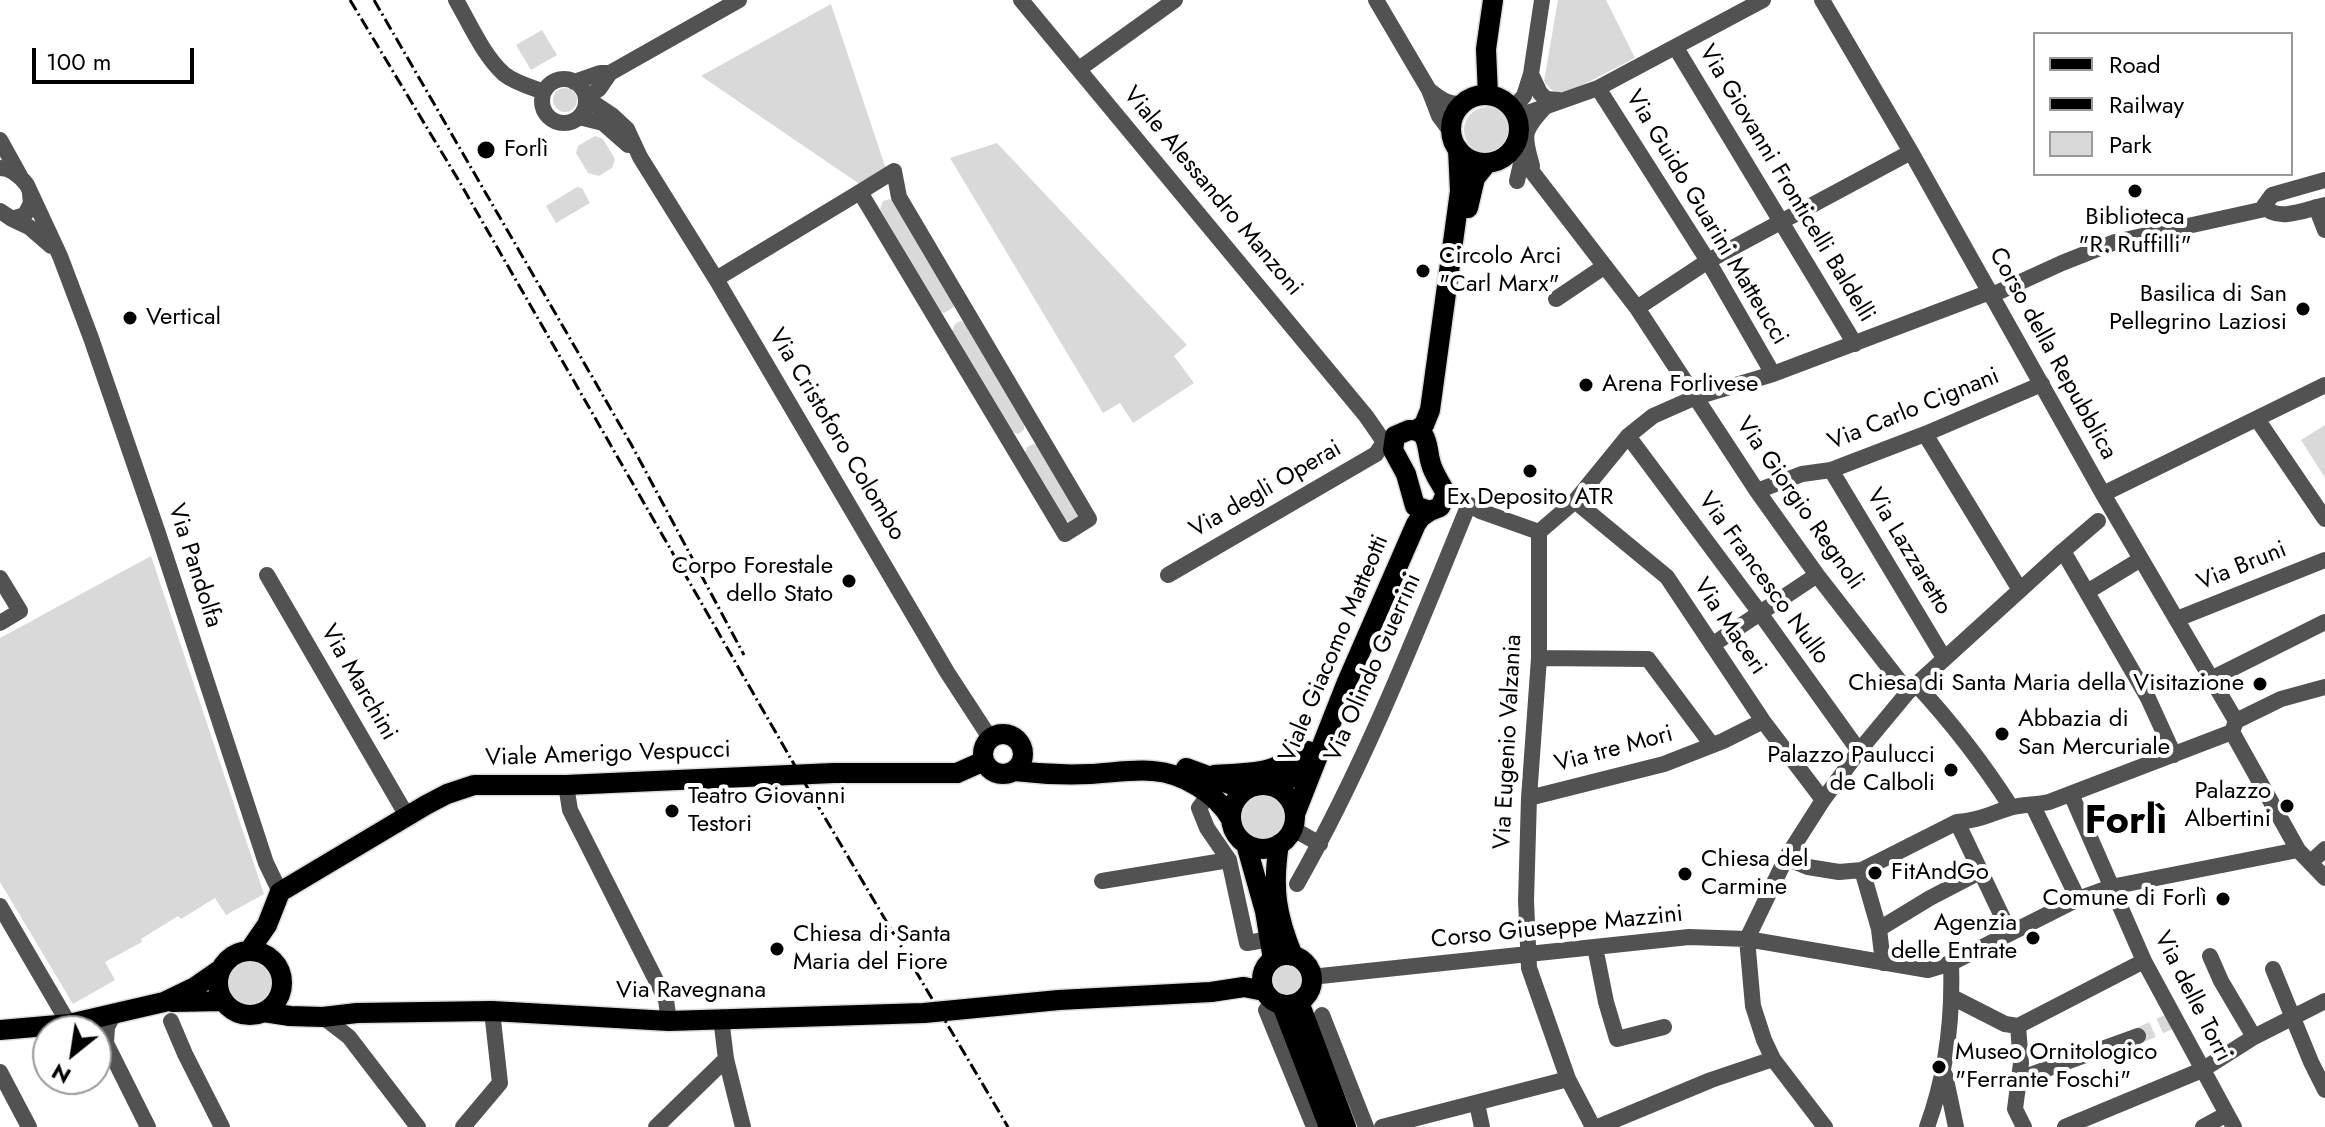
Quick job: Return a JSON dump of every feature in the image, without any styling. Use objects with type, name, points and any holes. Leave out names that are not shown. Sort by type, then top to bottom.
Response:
[{"type":"main road","points":[[1432,503],[1431,463],[1422,435],[1430,410],[1460,191],[1453,117],[1475,86],[1486,49],[1493,0]]},
{"type":"main road","points":[[1486,49],[1488,95]]},
{"type":"main road","points":[[1454,141],[1469,159],[1487,163],[1518,153],[1514,113],[1499,98],[1477,96],[1465,102]]},
{"type":"main road","points":[[1422,435],[1438,411],[1470,193],[1475,178],[1487,163]]},
{"type":"main road","points":[[1422,435],[1401,432],[1391,443],[1406,474],[1432,503]]},
{"type":"main road","name":"Viale Giacomo Matteotti","points":[[1254,788],[1282,785],[1294,777],[1389,571],[1432,503]]},
{"type":"main road","name":"Viale Giacomo Matteotti","points":[[1279,952],[1284,934],[1274,874],[1289,829],[1347,682],[1416,524],[1432,503]]},
{"type":"main road","points":[[1019,763],[1020,742],[1015,737],[1002,733],[990,738],[983,748],[984,761],[995,773],[1005,774],[1019,763],[1048,767],[1159,763],[1189,768],[1208,784],[1223,805],[1236,833],[1246,844],[1279,952],[1306,964],[1311,977],[1309,992],[1278,1002]]},
{"type":"main road","points":[[1208,784],[1272,768],[1295,754],[1308,751]]},
{"type":"main road","name":"Viale Amerigo Vespucci","points":[[280,892],[407,816],[447,794],[474,785],[566,785],[777,775],[957,773],[984,761]]},
{"type":"main road","points":[[1208,784],[1254,788],[1270,786],[1284,793],[1293,806],[1289,829],[1259,848],[1246,844]]},
{"type":"main road","points":[[1231,819],[1233,805],[1254,788]]},
{"type":"main road","points":[[249,951],[267,925],[280,892]]},
{"type":"main road","points":[[167,1011],[232,957],[249,951],[262,953],[274,962],[281,976],[281,992],[264,1012],[242,1014],[228,1007],[224,1001],[218,985],[221,969]]},
{"type":"main road","points":[[1279,952],[1262,977],[1346,1127]]},
{"type":"main road","name":"Via Ravegnana","points":[[264,1012],[323,1017],[357,1013],[492,1011],[669,1021],[924,1013],[1244,987],[1278,1002]]},
{"type":"main road","name":"Via Ravegnana","points":[[281,992],[296,1002],[357,1013]]},
{"type":"main road","points":[[110,1015],[167,1011],[224,1001]]},
{"type":"main road","points":[[1278,1002],[1302,1078],[1329,1127]]},
{"type":"main road","points":[[0,1030],[32,1027]]},
{"type":"street","points":[[456,0],[484,48],[504,73],[521,84],[544,92]]},
{"type":"street","points":[[627,129],[586,98],[574,82],[560,79],[544,92],[543,107],[552,119],[564,123],[579,117],[584,111],[586,98],[599,89],[610,73],[739,0]]},
{"type":"street","name":"Viale Alessandro Manzoni","points":[[1021,0],[1391,443]]},
{"type":"street","points":[[1079,69],[1175,0]]},
{"type":"street","points":[[1376,0],[1429,90],[1439,116],[1454,141]]},
{"type":"street","points":[[1514,113],[1531,74],[1542,0]]},
{"type":"street","points":[[1514,113],[1546,106],[1598,88],[1763,0]]},
{"type":"street","name":"Corso della Repubblica","points":[[1822,0],[2103,494],[2106,516],[2141,559],[2211,679],[2304,856],[2325,878]]},
{"type":"street","name":"Via Giovanni Fronticelli Baldelli","points":[[1676,48],[1855,344]]},
{"type":"street","points":[[574,82],[600,73],[610,73]]},
{"type":"street","points":[[610,73],[607,95],[620,113],[640,157]]},
{"type":"street","points":[[1531,74],[1546,99],[1564,100]]},
{"type":"street","name":"Via Guido Guarini Matteucci","points":[[1598,88],[1708,261],[1773,374]]},
{"type":"street","points":[[1429,90],[1451,104],[1465,102]]},
{"type":"street","points":[[1535,175],[1526,147],[1526,133],[1546,106]]},
{"type":"street","points":[[579,117],[603,123],[640,157]]},
{"type":"street","name":"Via Pandolfa","points":[[0,140],[60,256],[91,338],[266,863],[280,892]]},
{"type":"street","points":[[1637,308],[1708,261],[1911,152]]},
{"type":"street","points":[[1517,181],[1518,153]]},
{"type":"street","name":"Via Giorgio Regnoli","points":[[1518,153],[1637,308],[1757,491],[1817,575],[1912,688],[1943,713],[2011,807]]},
{"type":"street","name":"Via Cristoforo Colombo","points":[[640,157],[716,279],[947,672],[990,738]]},
{"type":"street","points":[[0,168],[21,177]]},
{"type":"street","points":[[716,279],[894,171],[899,197],[1089,519],[1065,534],[860,192]]},
{"type":"street","points":[[2265,209],[2265,203],[2272,195],[2325,180]]},
{"type":"street","name":"Via Pandolfa","points":[[6,215],[25,215],[29,210],[30,194]]},
{"type":"street","points":[[1432,503],[1473,510],[1539,532],[1575,501],[1628,436],[1653,416],[1696,397],[1773,374],[1855,344],[2115,242],[2265,209],[2280,215],[2320,206],[2325,230]]},
{"type":"street","name":"Via Pandolfa","points":[[6,215],[29,227],[60,256]]},
{"type":"street","points":[[1556,299],[1605,266]]},
{"type":"street","points":[[941,330],[966,311]]},
{"type":"street","name":"Via Carlo Cignani","points":[[1757,491],[1802,474],[1831,470],[2042,384]]},
{"type":"street","points":[[2103,494],[2325,385]]},
{"type":"street","points":[[2257,419],[2325,519]]},
{"type":"street","points":[[1013,450],[1038,434]]},
{"type":"street","points":[[1925,434],[2020,590]]},
{"type":"street","name":"Via Francesco Nullo","points":[[1628,436],[1859,751]]},
{"type":"street","name":"Via degli Operai","points":[[1168,575],[1391,443]]},
{"type":"street","name":"Via Lazzaretto","points":[[1831,470],[1944,658]]},
{"type":"street","name":"Via Maceri","points":[[1575,501],[1667,577],[1763,721],[1823,800]]},
{"type":"street","name":"Via Olindo Guerrini","points":[[1297,884],[1320,844],[1388,704],[1473,510]]},
{"type":"street","points":[[1825,1127],[1773,1059],[1764,1040],[1753,1006],[1747,939],[1786,858],[1823,800],[1912,688],[2106,516]]},
{"type":"street","name":"Via Eugenio Valzania","points":[[1539,532],[1539,658],[1529,798],[1526,901],[1529,968],[1568,1079],[1595,1127]]},
{"type":"street","points":[[2063,551],[2148,698],[2174,755]]},
{"type":"street","points":[[2087,592],[2141,559]]},
{"type":"street","name":"Via Bruni","points":[[2177,619],[2325,560]]},
{"type":"street","name":"Via Marchini","points":[[267,575],[407,816]]},
{"type":"street","points":[[1712,645],[1817,575]]},
{"type":"street","points":[[0,578],[20,611],[0,623]]},
{"type":"street","points":[[2211,679],[2325,622]]},
{"type":"street","points":[[1539,658],[1648,659],[1712,745]]},
{"type":"street","points":[[1786,858],[1808,867],[1839,872],[1862,870],[1957,822],[1974,821],[2011,807],[2041,804],[2071,794],[2174,755],[2234,727],[2281,699],[2325,687]]},
{"type":"street","name":"Via tre Mori","points":[[1529,798],[1664,764],[1763,721]]},
{"type":"street","points":[[1208,784],[1199,808],[1207,828],[1229,860],[1247,943],[1279,952]]},
{"type":"street","points":[[566,785],[570,810],[666,1000],[669,1021]]},
{"type":"street","name":"Via delle Torri","points":[[2071,794],[2111,887],[2140,940],[2144,961],[2172,1020],[2230,1120]]},
{"type":"street","points":[[2041,804],[2078,899]]},
{"type":"street","points":[[1957,822],[2010,933]]},
{"type":"street","points":[[1289,829],[1320,844]]},
{"type":"street","points":[[2304,856],[2325,849]]},
{"type":"street","name":"Corso Giuseppe Mazzini","points":[[1311,977],[1689,937],[1747,939],[1928,970],[1951,963],[2078,899],[2111,887],[2304,856]]},
{"type":"street","points":[[1102,881],[1229,860]]},
{"type":"street","points":[[1862,870],[1879,929],[1883,963]]},
{"type":"street","points":[[1879,929],[1980,872]]},
{"type":"street","points":[[0,906],[64,1015]]},
{"type":"street","points":[[1595,947],[1617,1039],[1664,1027]]},
{"type":"street","points":[[2210,956],[2254,1037]]},
{"type":"street","points":[[1952,997],[2005,1024],[2018,1026],[2144,961]]},
{"type":"street","points":[[1927,1127],[1943,1069],[1952,997],[1951,963]]},
{"type":"street","points":[[2273,969],[2325,1090]]},
{"type":"street","points":[[2065,1127],[2202,1070],[2254,1037],[2325,1001]]},
{"type":"street","points":[[167,1011],[222,1127]]},
{"type":"street","points":[[463,1127],[500,1083],[492,1011]]},
{"type":"street","points":[[357,1013],[359,1033],[371,1063]]},
{"type":"street","points":[[114,1014],[107,1027],[106,1043],[148,1127]]},
{"type":"street","points":[[1322,1015],[1366,1127]]},
{"type":"street","points":[[323,1017],[349,1037],[418,1127]]},
{"type":"street","points":[[721,1018],[726,1059],[743,1127]]},
{"type":"street","points":[[2018,1026],[2021,1063],[2015,1109],[2024,1127]]},
{"type":"street","points":[[2019,1079],[2138,1036]]},
{"type":"street","points":[[656,1127],[726,1059]]},
{"type":"street","points":[[1595,1127],[1711,1080],[1773,1059]]},
{"type":"street","points":[[1943,1069],[1956,1127]]},
{"type":"street","points":[[0,1072],[29,1127]]},
{"type":"street","points":[[1302,1078],[1314,1127]]},
{"type":"street","points":[[1393,1125],[1568,1079]]},
{"type":"street","points":[[1477,1104],[1482,1127]]},
{"type":"street","points":[[2203,1127],[2230,1120]]},
{"type":"green space","points":[[1558,0],[1606,0],[1635,58],[1567,93],[1551,89],[1544,81]]},
{"type":"green space","points":[[831,4],[886,169],[861,185],[701,76]]},
{"type":"green space","points":[[542,30],[557,55],[531,70],[516,45]]},
{"type":"green space","points":[[565,88],[574,91],[577,100],[574,109],[565,112],[556,109],[553,100],[556,91]]},
{"type":"green space","points":[[1487,107],[1503,114],[1510,130],[1503,146],[1487,153],[1471,146],[1464,130],[1471,114]]},
{"type":"green space","points":[[595,136],[603,139],[615,159],[612,168],[599,176],[588,173],[576,153],[578,146]]},
{"type":"green space","points":[[997,143],[1187,345],[1174,356],[1194,383],[1133,423],[1120,403],[1103,413],[950,158]]},
{"type":"green space","points":[[577,187],[582,188],[590,203],[556,223],[546,206]]},
{"type":"green space","points":[[883,201],[896,201],[952,300],[954,307],[944,313],[938,310],[880,209]]},
{"type":"green space","points":[[960,321],[967,323],[1025,419],[1024,430],[1018,434],[1011,431],[952,331]]},
{"type":"green space","points":[[2325,425],[2325,478],[2301,440]]},
{"type":"green space","points":[[1040,445],[1080,514],[1071,524],[1064,519],[1025,453],[1027,447]]},
{"type":"green space","points":[[151,556],[264,894],[226,915],[215,898],[181,919],[178,916],[141,939],[142,942],[105,962],[115,980],[73,1004],[0,882],[0,638]]},
{"type":"green space","points":[[1263,793],[1279,800],[1286,816],[1279,832],[1263,839],[1247,832],[1240,816],[1247,800]]},
{"type":"green space","points":[[251,958],[268,965],[275,982],[268,999],[251,1006],[234,999],[227,982],[234,965]]},
{"type":"green space","points":[[1287,966],[1297,970],[1301,980],[1297,990],[1287,994],[1277,990],[1273,980],[1277,970]]},
{"type":"tunnel","points":[[2138,1036],[2171,1021]]},
{"type":"railway","points":[[350,0],[459,181],[818,806],[1008,1127]]},
{"type":"railway","points":[[374,0],[631,444],[744,655]]},
{"type":"place","name":"Forlì","points":[[486,150]]},
{"type":"place","name":"Biblioteca \"R. Ruffilli\"","points":[[2135,191]]},
{"type":"place","name":"Circolo Arci \"Carl Marx\"","points":[[1423,271]]},
{"type":"place","name":"Basilica di San Pellegrino Laziosi","points":[[2303,309]]},
{"type":"place","name":"Vertical","points":[[130,318]]},
{"type":"place","name":"Arena Forlivese","points":[[1586,385]]},
{"type":"place","name":"Ex Deposito ATR","points":[[1530,471]]},
{"type":"place","name":"Corpo Forestale dello Stato","points":[[849,581]]},
{"type":"place","name":"Chiesa di Santa Maria della Visitazione","points":[[2260,684]]},
{"type":"place","name":"Abbazia di San Mercuriale","points":[[2002,734]]},
{"type":"place","name":"Palazzo Paulucci de Calboli","points":[[1951,770]]},
{"type":"place","name":"Palazzo Albertini","points":[[2287,806]]},
{"type":"place","name":"Teatro Giovanni Testori","points":[[672,811]]},
{"type":"place","name":"FitAndGo","points":[[1875,873]]},
{"type":"place","name":"Chiesa del Carmine","points":[[1685,874]]},
{"type":"place","name":"Comune di Forlì","points":[[2223,899]]},
{"type":"place","name":"Agenzia delle Entrate","points":[[2033,938]]},
{"type":"place","name":"Chiesa di Santa Maria del Fiore","points":[[777,949]]},
{"type":"place","name":"Museo Ornitologico \"Ferrante Foschi\"","points":[[1939,1067]]},
{"type":"district","name":"Forlì","points":[[2126,823]]}]
